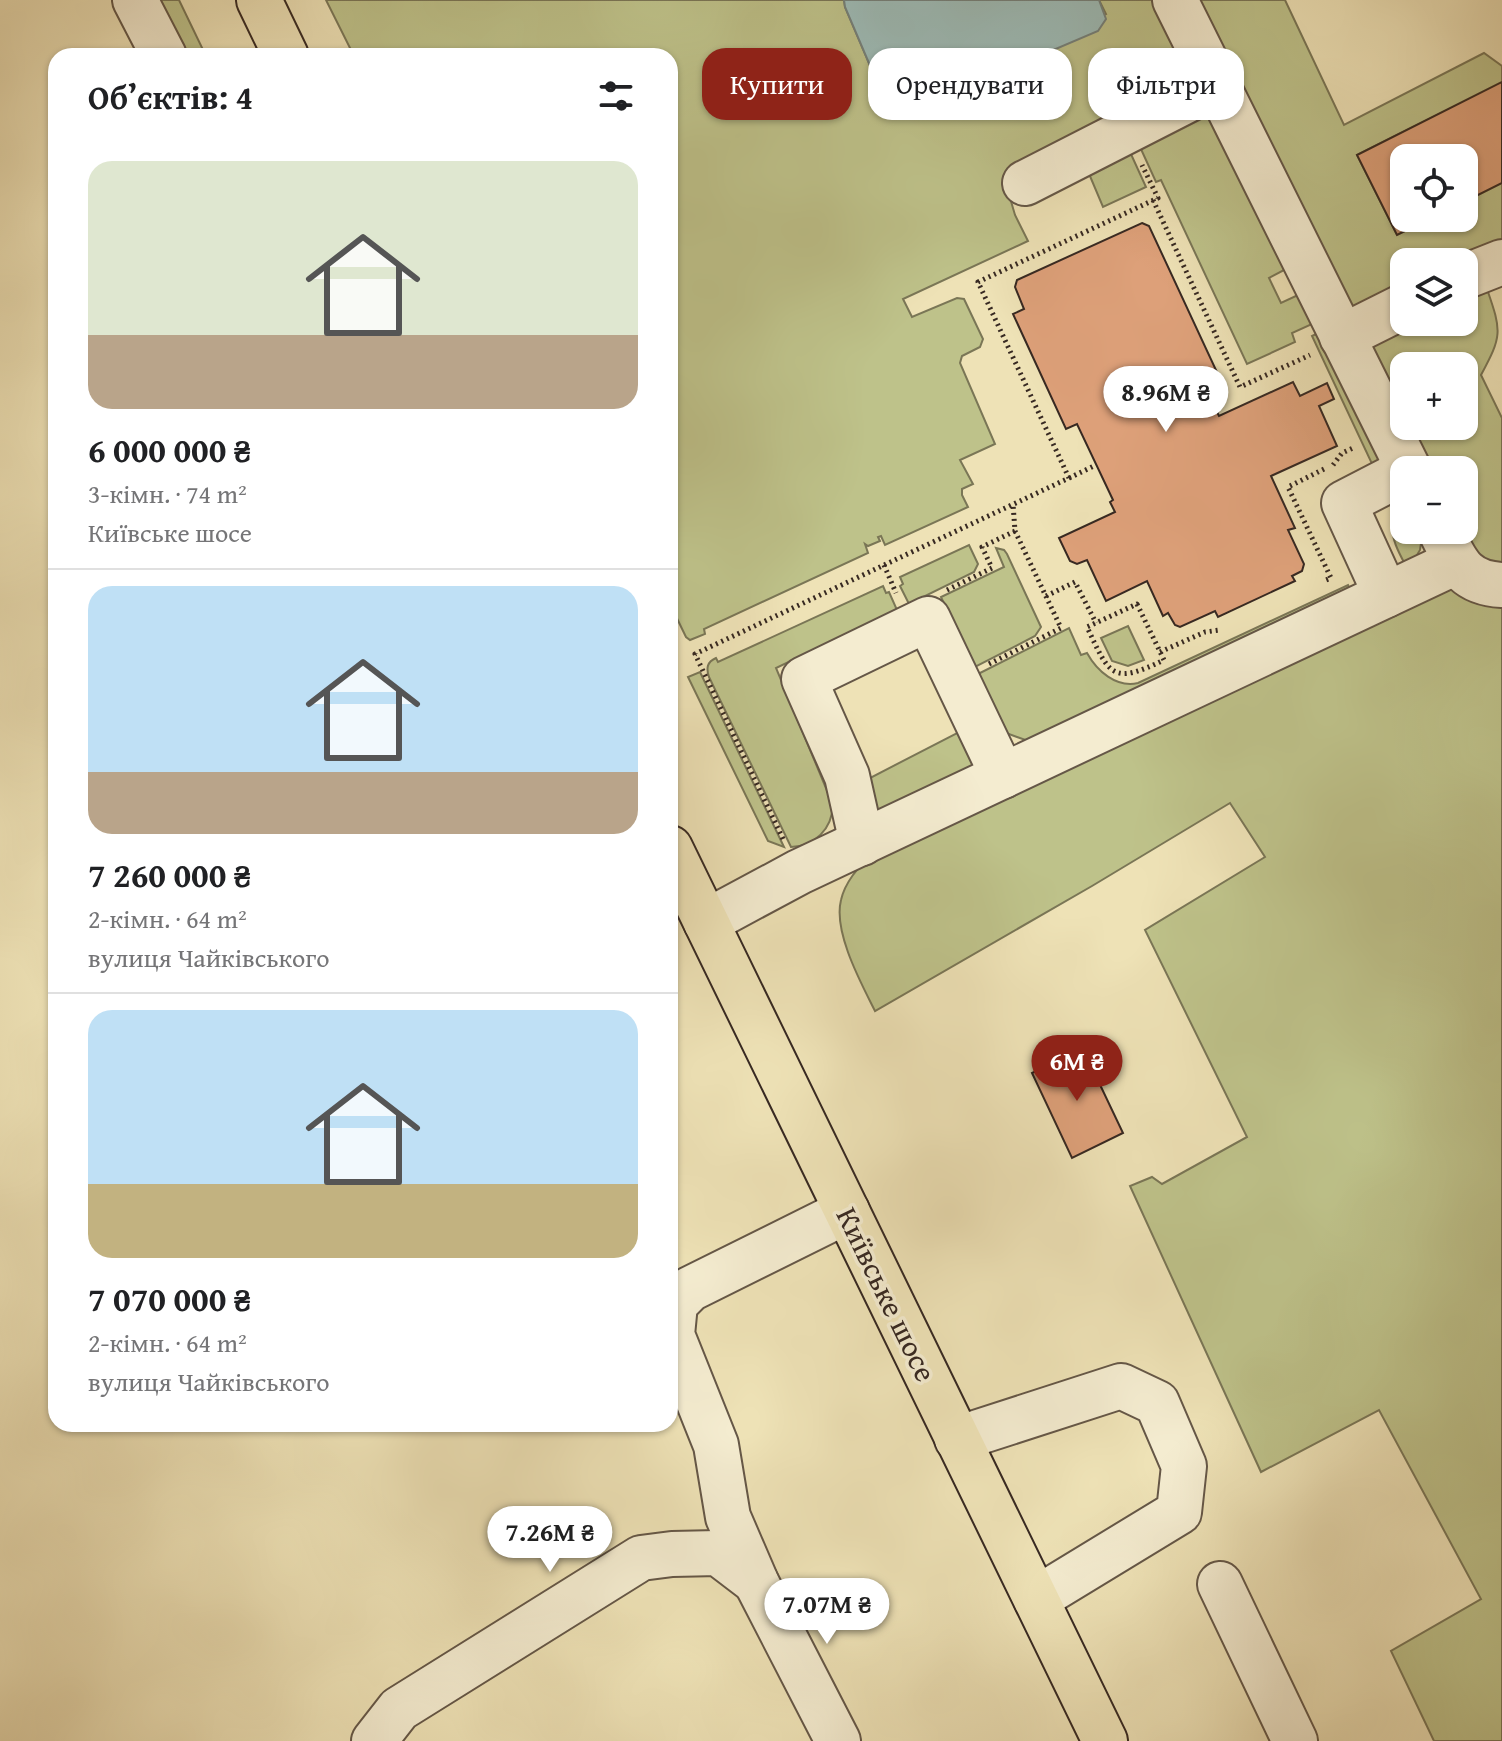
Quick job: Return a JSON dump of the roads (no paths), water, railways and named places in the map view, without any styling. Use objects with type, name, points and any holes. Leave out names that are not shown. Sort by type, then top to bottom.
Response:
[{"type":"main road","points":[[259,0],[282,48]]},
{"type":"main road","name":"Київське шосе","points":[[678,864],[1105,1741]]},
{"type":"street","points":[[135,0],[160,48]]},
{"type":"street","points":[[1175,0],[1199,48]]},
{"type":"street","points":[[1025,183],[1148,120]]},
{"type":"street","points":[[1232,120],[1327,346],[1399,456]]},
{"type":"street","points":[[1478,271],[1502,262]]},
{"type":"street","points":[[1327,346],[1390,313]]},
{"type":"street","points":[[1386,595],[1344,503],[1390,479]]},
{"type":"street","points":[[706,922],[799,872],[1386,595],[1448,546],[1466,574],[1479,582],[1502,585]]},
{"type":"street","points":[[862,843],[847,776],[804,679],[928,619],[1003,776]]},
{"type":"street","points":[[678,1301],[690,1289],[847,1211]]},
{"type":"street","points":[[678,1350],[716,1445],[728,1517],[756,1582],[838,1741]]},
{"type":"street","points":[[957,1439],[1121,1386],[1157,1403],[1184,1466],[1179,1512],[1036,1599]]},
{"type":"street","points":[[374,1741],[399,1709],[641,1558],[718,1553],[756,1582]]},
{"type":"street","points":[[1220,1584],[1295,1741]]},
{"type":"water","points":[[844,0],[1099,0],[1106,19],[1098,31],[1058,48],[868,48],[868,61]]}]
